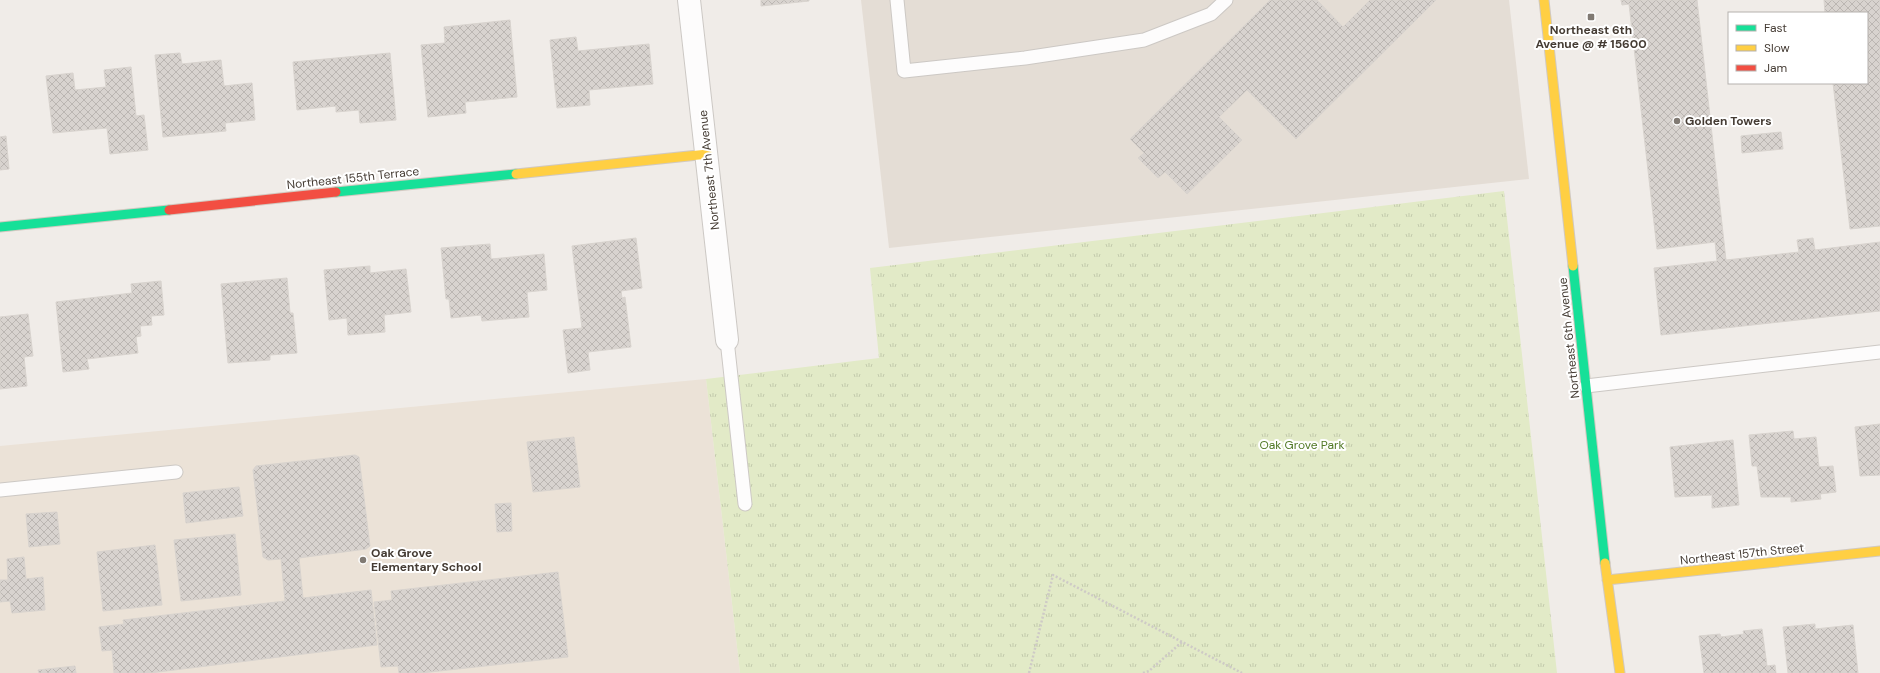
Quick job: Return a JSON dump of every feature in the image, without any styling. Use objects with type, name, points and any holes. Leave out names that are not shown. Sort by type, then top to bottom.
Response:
[{"type":"street","name":"Northeast 7th Avenue","points":[[689,0],[708,154],[727,340]]},
{"type":"street","name":"Northeast 6th Avenue","points":[[1544,0],[1607,580],[1620,673]]},
{"type":"street","name":"Northeast 155th Terrace","points":[[0,227],[708,154]]},
{"type":"street","name":"Northeast 157th Street","points":[[1607,580],[1880,551]]},
{"type":"lane","points":[[897,0],[904,71],[1025,58],[1144,40],[1211,14],[1226,0]]},
{"type":"lane","points":[[727,340],[745,504]]},
{"type":"lane","points":[[1586,386],[1880,352]]},
{"type":"lane","points":[[0,490],[176,472]]},
{"type":"path","points":[[1029,673],[1053,575],[1242,673]]},
{"type":"path","points":[[1142,673],[1149,671],[1182,642]]},
{"type":"shaded area","points":[[861,0],[1509,0],[1529,179],[889,248]]},
{"type":"shaded area","name":"Oak Grove Elementary School","points":[[706,379],[740,673],[0,673],[0,446]]},
{"type":"green space","name":"Oak Grove Park","points":[[1504,191],[1557,673],[740,673],[706,379],[879,358],[870,268]]},
{"type":"building","points":[[761,0],[809,0],[809,1],[761,6]]},
{"type":"building","points":[[1270,0],[1317,0],[1343,27],[1370,0],[1436,0],[1296,139],[1247,90],[1219,117],[1242,140],[1187,194],[1165,172],[1158,178],[1138,158],[1144,153],[1130,139]]},
{"type":"building","name":"Golden Towers","points":[[1621,0],[1697,0],[1726,260],[1799,252],[1797,240],[1813,238],[1815,250],[1880,242],[1880,311],[1661,335],[1654,268],[1717,261],[1715,242],[1657,249],[1629,4],[1622,5]]},
{"type":"building","points":[[1824,0],[1880,0],[1880,226],[1850,229],[1833,84],[1868,84],[1868,12],[1825,12]]},
{"type":"building","points":[[510,20],[517,97],[465,102],[466,113],[428,117],[421,45],[445,43],[444,27]]},
{"type":"building","points":[[576,37],[578,51],[649,44],[653,84],[589,90],[590,105],[557,108],[550,40]]},
{"type":"building","points":[[180,53],[182,64],[221,60],[224,86],[252,83],[255,120],[225,123],[226,131],[163,137],[155,55]]},
{"type":"building","points":[[390,53],[396,120],[360,123],[359,110],[336,112],[336,106],[297,110],[293,62]]},
{"type":"building","points":[[131,67],[136,116],[144,115],[148,150],[110,154],[107,128],[53,133],[46,76],[73,73],[75,90],[106,87],[104,70]]},
{"type":"building","points":[[1781,132],[1783,149],[1742,153],[1741,136]]},
{"type":"building","points":[[6,136],[9,169],[0,170],[0,137]]},
{"type":"building","points":[[636,238],[642,288],[621,291],[622,298],[625,297],[631,347],[588,352],[590,370],[568,373],[563,330],[582,328],[572,246]]},
{"type":"building","points":[[490,244],[491,259],[544,254],[547,290],[527,292],[529,317],[482,321],[481,315],[451,318],[449,299],[446,299],[441,248]]},
{"type":"building","points":[[370,266],[370,273],[406,269],[411,312],[384,315],[385,332],[348,335],[347,318],[329,320],[324,270]]},
{"type":"building","points":[[287,278],[290,313],[293,313],[297,353],[270,355],[270,360],[228,363],[221,284]]},
{"type":"building","points":[[161,281],[164,315],[151,316],[152,325],[140,326],[141,336],[136,337],[138,353],[87,359],[89,369],[63,372],[56,302],[132,293],[131,284]]},
{"type":"building","points":[[28,314],[33,356],[24,357],[27,386],[0,389],[0,317]]},
{"type":"building","points":[[1880,424],[1880,475],[1860,476],[1855,427]]},
{"type":"building","points":[[1793,431],[1794,439],[1816,437],[1819,467],[1833,466],[1836,492],[1820,494],[1821,499],[1791,502],[1791,497],[1761,497],[1757,466],[1752,466],[1749,435]]},
{"type":"building","points":[[574,437],[580,487],[533,492],[527,442]]},
{"type":"building","points":[[1733,440],[1739,505],[1712,508],[1712,495],[1675,497],[1670,447]]},
{"type":"building","points":[[355,455],[359,457],[370,546],[366,549],[299,558],[303,598],[371,590],[377,645],[150,673],[114,673],[112,650],[102,651],[99,627],[124,624],[123,620],[285,601],[281,559],[268,560],[263,557],[253,470],[256,466]]},
{"type":"building","points":[[239,487],[243,516],[186,523],[183,493]]},
{"type":"building","points":[[511,503],[512,531],[497,532],[495,504]]},
{"type":"building","points":[[57,512],[60,544],[29,547],[26,514]]},
{"type":"building","points":[[235,534],[241,595],[181,601],[174,540]]},
{"type":"building","points":[[155,545],[162,605],[103,611],[97,552]]},
{"type":"building","points":[[24,557],[26,579],[43,577],[45,610],[12,613],[10,601],[0,602],[0,580],[8,580],[7,559]]},
{"type":"building","points":[[558,572],[568,657],[421,673],[399,673],[398,666],[381,667],[374,602],[392,600],[391,591]]},
{"type":"building","points":[[1815,624],[1815,629],[1853,625],[1858,673],[1788,673],[1783,627]]},
{"type":"building","points":[[1762,629],[1767,666],[1775,665],[1776,673],[1704,673],[1699,636],[1720,634],[1721,637],[1744,634],[1743,631]]},
{"type":"building","points":[[75,666],[76,673],[39,673],[38,670]]},
{"type":"traffic: fast","points":[[336,192],[516,174]]},
{"type":"traffic: fast","points":[[0,227],[169,210]]},
{"type":"traffic: fast","points":[[1573,266],[1605,563]]},
{"type":"traffic: slow","points":[[1544,0],[1573,266]]},
{"type":"traffic: slow","points":[[516,174],[708,154]]},
{"type":"traffic: slow","points":[[1607,580],[1880,551]]},
{"type":"traffic: slow","points":[[1605,563],[1620,673]]},
{"type":"traffic: jam","points":[[169,210],[336,192]]},
{"type":"place","name":"Northeast 6th Avenue @ # 15600","points":[[1591,17]]},
{"type":"place","name":"Golden Towers","points":[[1677,121]]},
{"type":"place","name":"Oak Grove Elementary School","points":[[363,560]]}]
